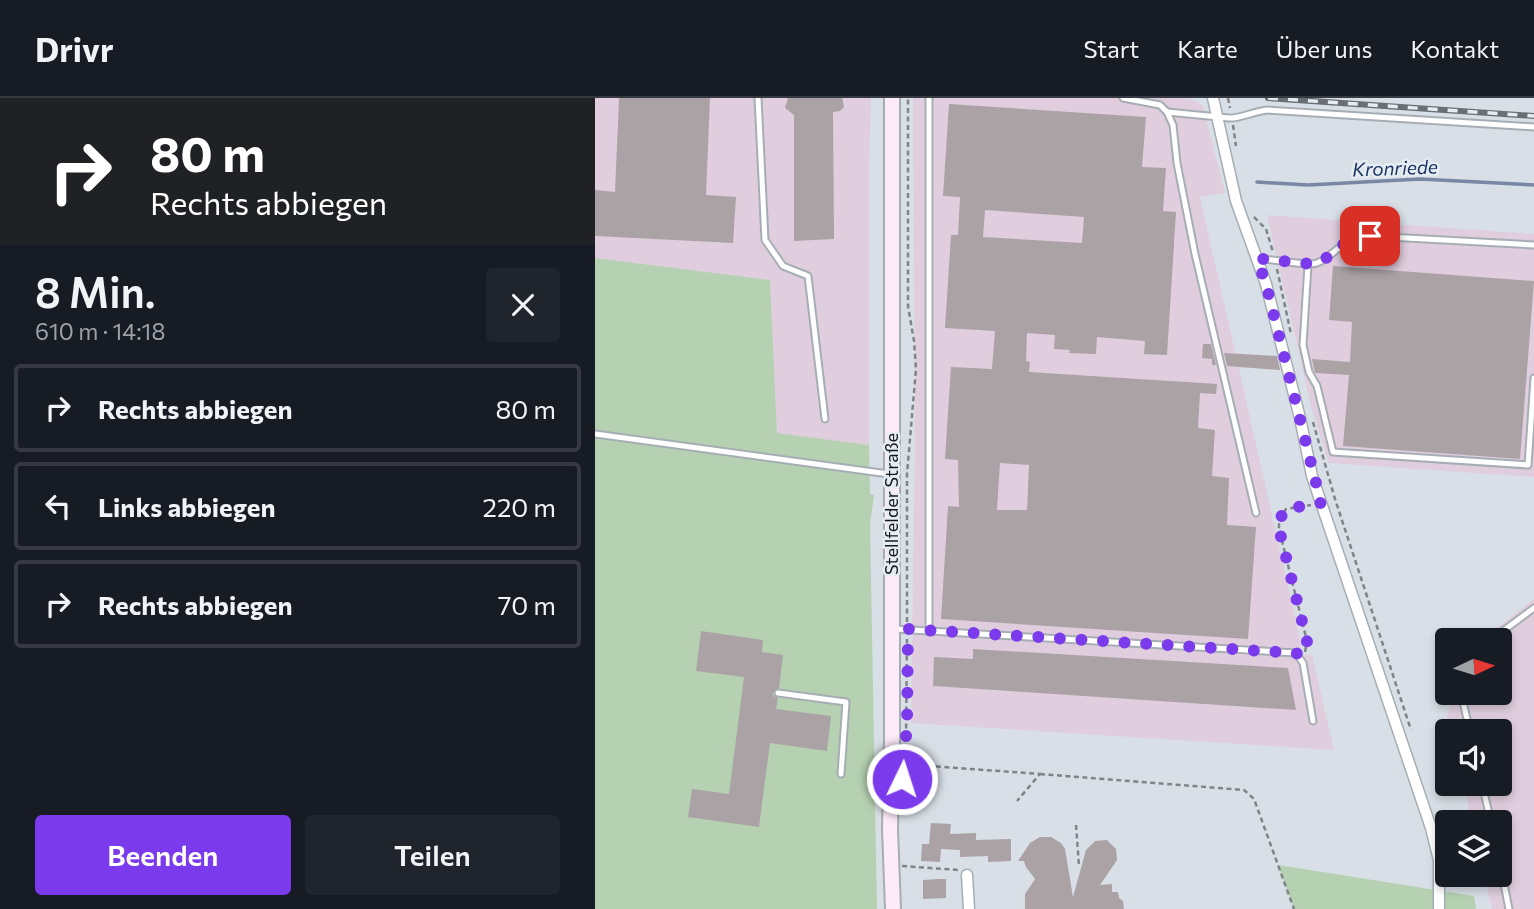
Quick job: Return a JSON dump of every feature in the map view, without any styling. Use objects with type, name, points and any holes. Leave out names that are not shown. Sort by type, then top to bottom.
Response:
[{"type":"street","name":"Stellfelder Straße","points":[[892,98],[892,629],[900,764],[890,829],[897,866],[893,909]]},
{"type":"street","points":[[1213,98],[1236,201],[1266,284],[1321,503],[1431,828],[1439,860],[1439,909]]},
{"type":"street","points":[[967,874],[969,909]]},
{"type":"lane","points":[[758,98],[765,240],[783,266],[808,276],[825,419]]},
{"type":"lane","points":[[929,98],[929,632]]},
{"type":"lane","points":[[1123,98],[1160,105],[1173,125],[1177,163],[1195,254],[1256,513]]},
{"type":"lane","points":[[1167,112],[1231,118],[1267,110],[1534,127]]},
{"type":"lane","points":[[1257,259],[1275,258],[1308,265],[1329,257],[1347,242],[1370,236],[1534,245]]},
{"type":"lane","points":[[1308,265],[1303,345],[1309,372],[1317,386],[1333,452],[1528,465],[1534,378]]},
{"type":"lane","points":[[595,433],[892,474]]},
{"type":"lane","points":[[1507,628],[1534,608]]},
{"type":"lane","points":[[892,629],[1296,653],[1303,663],[1313,720]]},
{"type":"lane","points":[[778,693],[846,702],[841,774]]},
{"type":"lane","points":[[1505,887],[1509,909]]},
{"type":"path","points":[[905,747],[908,629],[907,474],[916,369],[908,306],[908,98]]},
{"type":"path","points":[[1335,499],[1413,736]]},
{"type":"path","points":[[1300,656],[1305,653],[1307,641],[1279,520],[1286,509],[1321,503]]},
{"type":"path","points":[[900,764],[1244,790],[1254,799],[1294,909]]},
{"type":"path","points":[[1017,801],[1040,774]]},
{"type":"path","points":[[1076,825],[1079,866]]},
{"type":"path","points":[[903,855],[897,866],[962,870],[967,874]]},
{"type":"shaded area","points":[[595,98],[871,98],[869,445],[777,434],[770,280],[595,258]]},
{"type":"shaded area","points":[[913,98],[1182,98],[1197,101],[1203,107],[1225,193],[1200,197],[1301,643],[1300,656],[1312,655],[1334,750],[911,723],[915,434]]},
{"type":"shaded area","points":[[1267,215],[1534,234],[1534,477],[1329,463],[1311,406]]},
{"type":"shaded area","points":[[1534,599],[1534,909],[1492,909],[1487,887],[1512,887],[1512,810],[1469,810],[1466,796],[1512,796],[1512,719],[1447,717],[1450,705],[1512,705],[1512,628],[1497,628]]},
{"type":"green space","points":[[595,258],[770,280],[777,433],[869,445],[870,494],[874,495],[870,524],[877,909],[595,909]]},
{"type":"green space","points":[[1278,865],[1474,896],[1476,909],[1294,909]]},
{"type":"building","points":[[619,98],[710,98],[706,195],[736,197],[733,243],[595,236],[595,190],[615,192]]},
{"type":"building","points":[[788,98],[842,98],[843,101],[844,107],[833,112],[834,239],[794,241],[794,115],[785,108]]},
{"type":"building","points":[[949,104],[1146,117],[1142,167],[1166,168],[1163,211],[1176,212],[1167,355],[1144,354],[1145,341],[1097,337],[1096,354],[1069,353],[1070,350],[1054,349],[1055,335],[1027,333],[1026,361],[1030,362],[1029,372],[1217,384],[1216,394],[1200,393],[1198,428],[1215,430],[1212,476],[1229,478],[1227,525],[1256,527],[1248,639],[941,619],[948,506],[959,507],[958,460],[945,459],[951,367],[992,369],[995,331],[945,328],[951,235],[958,235],[960,197],[943,196]],"holes":[[[985,210],[1084,217],[1082,243],[983,237]],[[1000,463],[1029,465],[1027,510],[997,510]]]},
{"type":"building","points":[[1333,266],[1534,281],[1520,459],[1343,446],[1349,375],[1315,373],[1312,359],[1350,362],[1352,322],[1329,320]]},
{"type":"building","points":[[1203,344],[1211,344],[1216,365],[1212,365],[1212,359],[1202,358]]},
{"type":"building","points":[[1224,353],[1277,356],[1280,370],[1227,366]]},
{"type":"building","points":[[701,631],[763,640],[762,652],[783,655],[779,688],[773,692],[773,696],[778,698],[776,709],[831,716],[827,751],[770,743],[759,827],[688,817],[692,789],[729,794],[744,677],[696,671]]},
{"type":"building","points":[[973,649],[1288,668],[1296,710],[933,686],[934,657],[973,659]]},
{"type":"building","points":[[931,823],[951,824],[950,834],[976,833],[976,840],[1011,839],[1011,861],[988,862],[988,856],[960,857],[960,850],[941,849],[940,862],[921,861],[922,844],[929,844]]},
{"type":"building","points":[[1040,837],[1051,837],[1065,849],[1073,897],[1086,850],[1095,841],[1107,840],[1116,849],[1117,860],[1100,885],[1112,884],[1112,892],[1118,892],[1124,909],[1025,909],[1025,894],[1035,879],[1024,861],[1018,861],[1030,843]]},
{"type":"building","points":[[946,879],[946,898],[923,899],[923,880]]},
{"type":"waterway","name":"Kronriede","points":[[1257,182],[1308,185],[1420,179],[1534,185]]},
{"type":"railway","points":[[1268,98],[1534,116]]},
{"type":"route","points":[[902,779],[907,726],[908,629],[968,635],[1296,653],[1300,656],[1305,653],[1307,641],[1279,520],[1286,509],[1321,503],[1312,476],[1266,284],[1257,259],[1275,258],[1308,265],[1329,257],[1347,242],[1370,236]]}]
